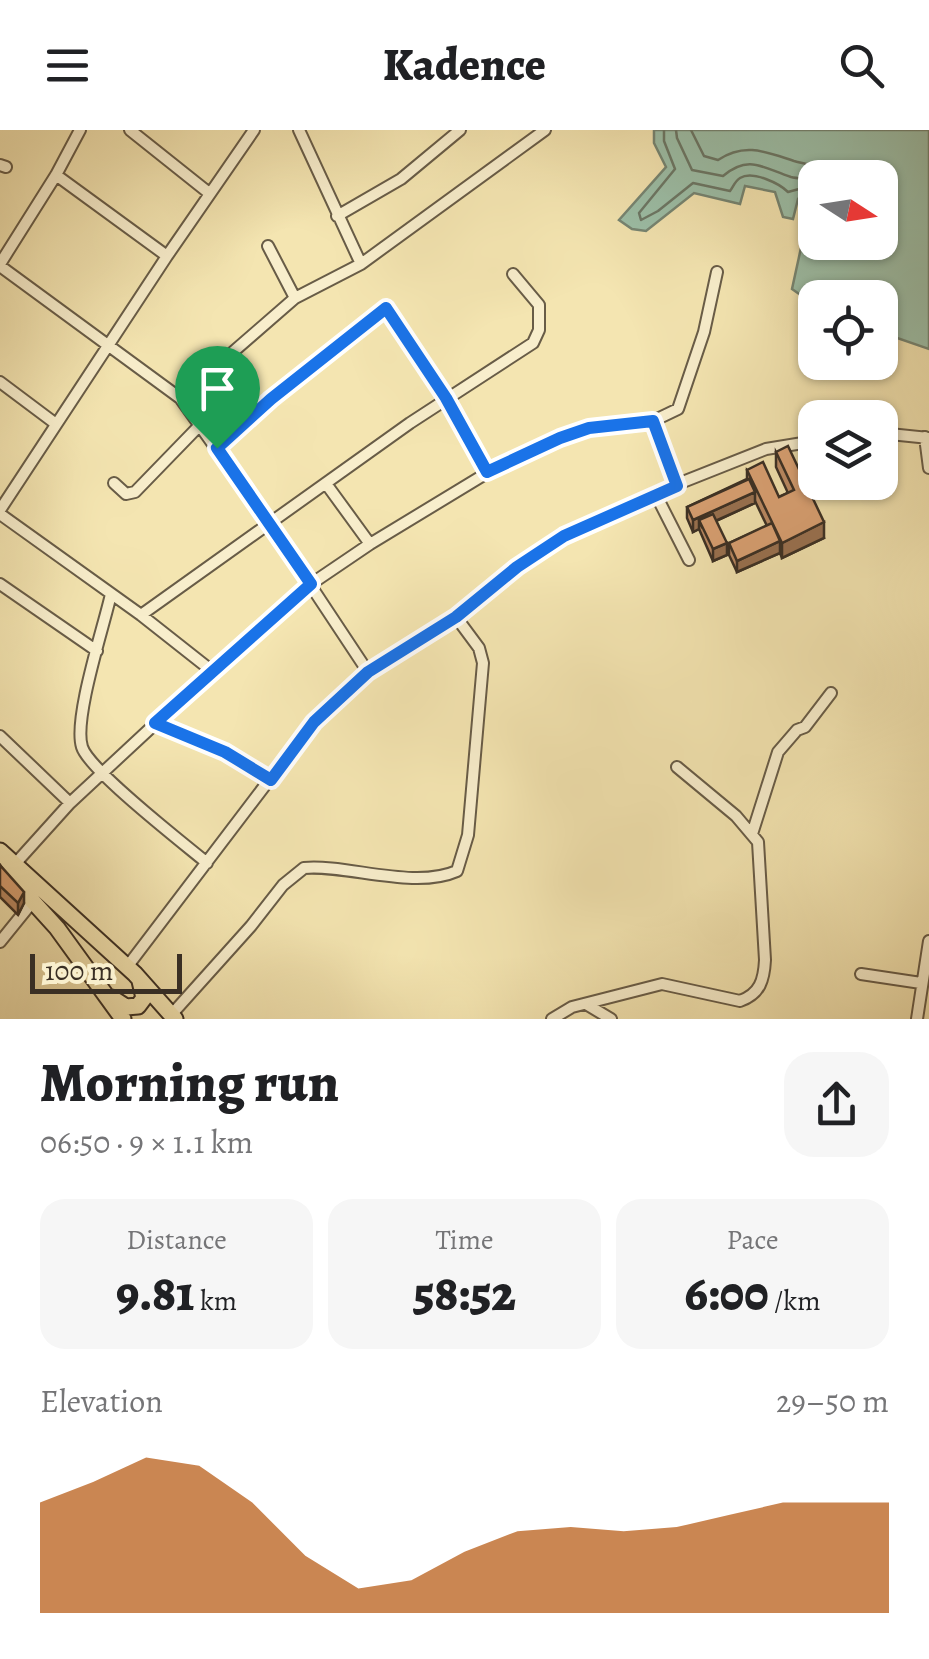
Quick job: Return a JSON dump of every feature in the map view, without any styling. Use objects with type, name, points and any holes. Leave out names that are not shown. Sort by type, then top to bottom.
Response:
[{"type":"main road","points":[[0,851],[108,995],[117,1017]]},
{"type":"main road","points":[[8,864],[131,970],[174,1017]]},
{"type":"main road","points":[[108,995],[126,1007],[138,1006],[144,992],[131,970]]},
{"type":"street","points":[[80,130],[0,265],[180,398],[368,672]]},
{"type":"street","points":[[130,130],[210,193]]},
{"type":"street","points":[[212,670],[0,512],[254,130]]},
{"type":"street","points":[[298,130],[361,264]]},
{"type":"street","points":[[337,216],[401,179],[460,130]]},
{"type":"street","points":[[180,398],[295,298],[361,264],[545,130]]},
{"type":"street","points":[[56,176],[167,256]]},
{"type":"street","points":[[268,246],[295,298]]},
{"type":"street","points":[[8,864],[212,670],[311,584],[487,472],[589,428],[653,421],[678,409],[704,332],[718,272]]},
{"type":"street","points":[[141,615],[536,338],[539,305],[513,274]]},
{"type":"street","points":[[217,448],[271,399],[386,308],[446,398],[487,472]]},
{"type":"street","points":[[0,382],[56,424]]},
{"type":"street","points":[[653,421],[677,486]]},
{"type":"street","points":[[114,484],[126,494],[135,492],[200,426]]},
{"type":"street","points":[[898,434],[927,437],[929,468]]},
{"type":"street","points":[[131,970],[314,722],[368,672],[456,617],[517,567],[564,536],[766,449],[798,444]]},
{"type":"street","points":[[327,485],[370,544]]},
{"type":"street","points":[[655,494],[689,560]]},
{"type":"street","points":[[0,584],[97,652]]},
{"type":"street","points":[[112,594],[80,732],[83,752],[128,798],[207,864]]},
{"type":"street","points":[[174,1017],[283,885],[304,868],[373,876],[424,876],[457,871],[468,836],[482,662],[479,648],[456,617]]},
{"type":"street","points":[[752,834],[778,752],[797,730],[806,727],[830,693]]},
{"type":"street","points":[[155,723],[225,752],[271,780]]},
{"type":"street","points":[[0,736],[70,804]]},
{"type":"street","points":[[552,1019],[563,1010],[662,984],[730,1000],[750,998],[764,978],[758,842],[736,816],[677,766]]},
{"type":"street","points":[[0,942],[34,900]]},
{"type":"street","points":[[917,1019],[929,941]]},
{"type":"street","points":[[861,974],[921,983]]},
{"type":"street","points":[[586,1004],[611,1019]]},
{"type":"water","points":[[654,130],[929,130],[929,349],[898,338],[898,280],[798,280],[798,293],[792,289],[798,260],[898,260],[898,160],[798,160],[798,199],[793,219],[783,217],[775,192],[745,186],[740,204],[694,193],[646,231],[632,229],[619,220],[666,167],[654,143]]},
{"type":"building","points":[[788,446],[798,467],[798,500],[814,500],[824,522],[782,543],[747,470],[763,462],[779,497],[794,490],[776,452]]},
{"type":"building","points":[[749,479],[755,492],[693,520],[687,507]]},
{"type":"building","points":[[713,514],[727,543],[713,549],[699,520]]},
{"type":"building","points":[[772,523],[780,541],[737,561],[729,543]]},
{"type":"building","points":[[0,865],[24,892],[18,903],[0,886]]},
{"type":"route","points":[[386,308],[446,398],[487,472],[589,428],[653,421],[677,486],[564,536],[517,567],[456,617],[368,672],[314,722],[271,780],[225,752],[155,723],[311,584],[217,448],[271,399],[386,308]]}]
